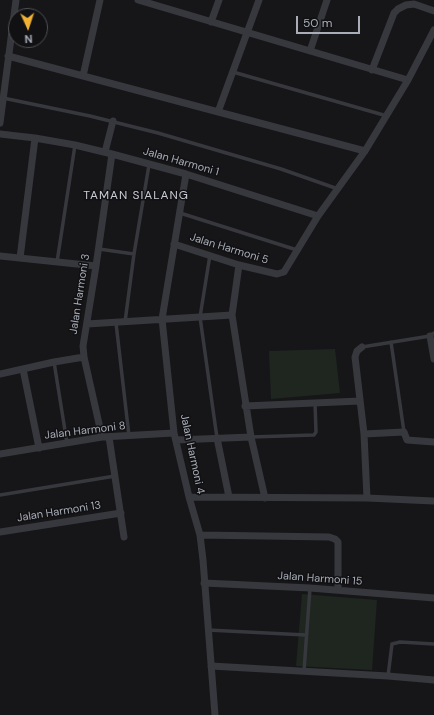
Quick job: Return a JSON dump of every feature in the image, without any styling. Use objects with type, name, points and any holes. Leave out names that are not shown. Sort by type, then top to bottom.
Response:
[{"type":"street","points":[[0,123],[2,96],[16,0]]},
{"type":"street","points":[[83,76],[100,0]]},
{"type":"street","points":[[138,0],[408,80]]},
{"type":"street","points":[[211,22],[219,0]]},
{"type":"street","points":[[218,112],[259,0]]},
{"type":"street","points":[[310,51],[327,0]]},
{"type":"street","points":[[372,70],[394,13],[398,9],[406,5],[414,4],[434,11]]},
{"type":"street","points":[[298,250],[318,216],[366,151],[408,80],[434,30]]},
{"type":"street","points":[[8,56],[366,151]]},
{"type":"street","name":"Jalan Harmoni 3","points":[[113,121],[108,153],[99,249],[83,346],[84,358],[115,476],[124,537]]},
{"type":"street","name":"Jalan Harmoni 1","points":[[0,134],[75,145],[108,153],[186,174],[318,216]]},
{"type":"street","points":[[20,258],[35,138]]},
{"type":"street","name":"Jalan Harmoni 4","points":[[186,174],[162,319],[175,437],[189,497],[200,535],[215,715]]},
{"type":"street","name":"Jalan Harmoni 5","points":[[174,244],[239,265],[277,274],[282,274],[286,270],[298,250]]},
{"type":"street","points":[[0,256],[96,266]]},
{"type":"street","points":[[239,265],[232,315],[245,406],[265,498]]},
{"type":"street","points":[[87,324],[232,315]]},
{"type":"street","points":[[432,334],[434,359]]},
{"type":"street","points":[[362,347],[357,351],[355,357],[364,434],[367,498]]},
{"type":"street","points":[[0,374],[54,362],[84,358]]},
{"type":"street","points":[[23,369],[39,448]]},
{"type":"street","points":[[245,406],[360,401]]},
{"type":"street","points":[[364,434],[404,432],[407,440],[434,442]]},
{"type":"street","name":"Jalan Harmoni 8","points":[[0,454],[105,437],[251,437]]},
{"type":"street","points":[[217,438],[229,497]]},
{"type":"street","points":[[189,497],[367,498],[434,501]]},
{"type":"street","name":"Jalan Harmoni 13","points":[[0,532],[121,513]]},
{"type":"street","points":[[200,535],[335,538],[338,542],[338,590]]},
{"type":"street","name":"Jalan Harmoni 15","points":[[204,583],[310,588],[434,598]]},
{"type":"street","points":[[211,666],[434,680]]},
{"type":"lane","points":[[233,72],[387,116]]},
{"type":"lane","points":[[2,96],[113,121],[173,137],[338,189]]},
{"type":"lane","points":[[57,262],[75,145]]},
{"type":"lane","points":[[125,322],[134,254],[150,164]]},
{"type":"lane","points":[[180,213],[298,250]]},
{"type":"lane","points":[[99,249],[134,254]]},
{"type":"lane","points":[[210,255],[200,317],[217,438]]},
{"type":"lane","points":[[116,322],[129,436]]},
{"type":"lane","points":[[362,347],[432,334]]},
{"type":"lane","points":[[391,342],[404,432]]},
{"type":"lane","points":[[54,362],[68,444]]},
{"type":"lane","points":[[251,437],[314,435],[316,432],[315,403]]},
{"type":"lane","points":[[0,495],[115,476]]},
{"type":"lane","points":[[304,671],[310,588]]},
{"type":"lane","points":[[208,630],[306,635]]},
{"type":"lane","points":[[388,676],[392,644],[400,642],[434,644]]},
{"type":"shaded area","points":[[335,349],[340,393],[271,399],[269,351]]},
{"type":"shaded area","points":[[302,594],[377,600],[372,670],[296,666]]},
{"type":"district","name":"TAMAN SIALANG","points":[[136,196]]}]
